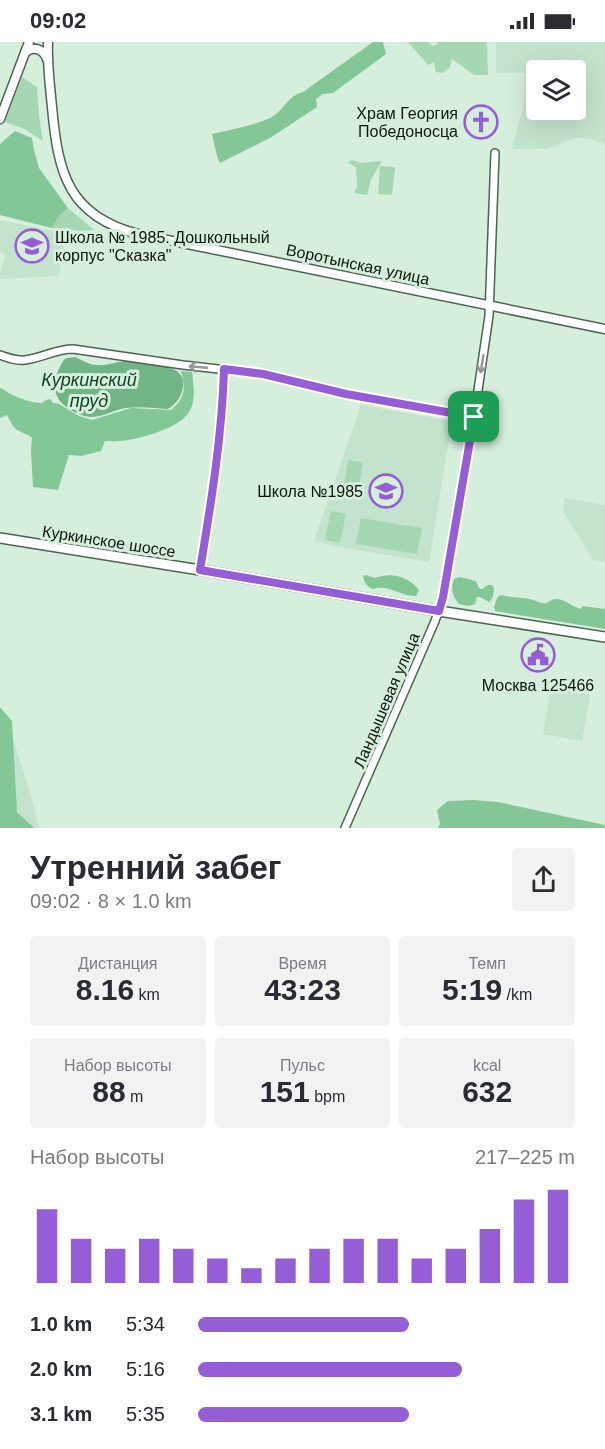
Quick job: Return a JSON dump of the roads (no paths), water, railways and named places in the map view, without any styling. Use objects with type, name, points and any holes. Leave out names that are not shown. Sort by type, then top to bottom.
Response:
[{"type":"main road","name":"Куркинское шоссе","points":[[0,538],[605,637]]},
{"type":"street","name":"Воротынская улица","points":[[48,42],[53,118],[57,152],[62,169],[75,195],[85,207],[107,223],[138,234],[605,329]]},
{"type":"street","points":[[0,119],[29,45],[40,50],[46,56],[48,63]]},
{"type":"street","name":"Ландышевая улица","points":[[345,828],[443,597],[489,316],[495,153]]},
{"type":"street","points":[[0,355],[24,360],[58,350],[74,350],[263,374],[346,394],[474,417]]},
{"type":"street","points":[[200,570],[215,481],[224,369]]},
{"type":"water","name":"Куркинский пруд","points":[[75,357],[94,365],[130,361],[171,368],[182,377],[182,393],[168,409],[131,407],[95,417],[82,415],[68,409],[60,401],[55,387],[56,377],[63,361],[66,358]]},
{"type":"place","name":"Храм Георгия Победоносца","points":[[481,122]]},
{"type":"place","name":"Школа № 1985. Дошкольный корпус \"Сказка\"","points":[[32,246]]},
{"type":"place","name":"Школа №1985","points":[[386,491]]},
{"type":"place","name":"Москва 125466","points":[[538,655]]}]
